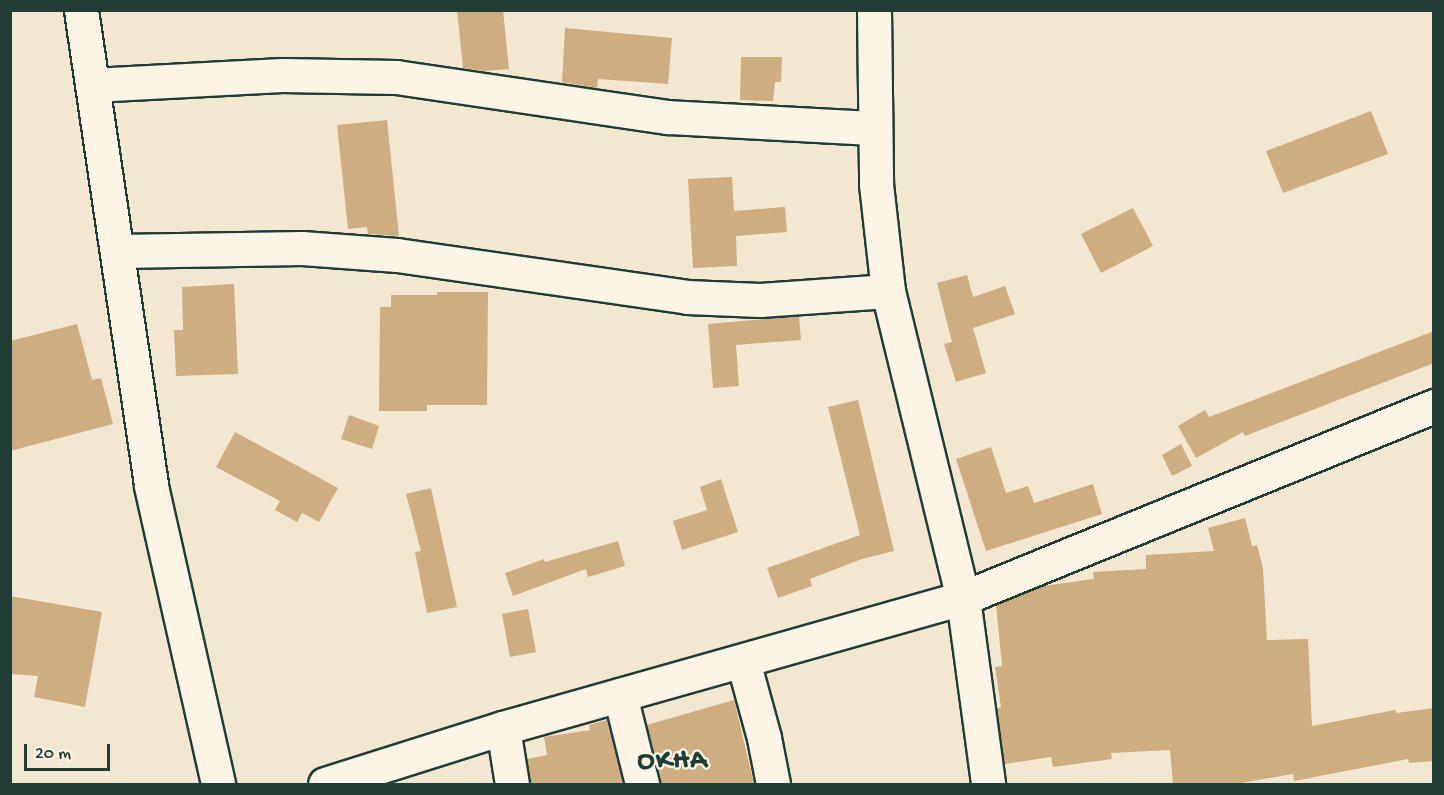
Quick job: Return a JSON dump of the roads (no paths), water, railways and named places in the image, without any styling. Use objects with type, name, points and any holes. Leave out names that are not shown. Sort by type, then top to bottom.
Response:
[{"type":"street","points":[[81,10],[151,486],[218,784]]},
{"type":"street","points":[[874,10],[874,128],[880,240],[888,291],[963,598],[988,784]]},
{"type":"street","points":[[92,85],[282,75],[396,77],[668,117],[874,128]]},
{"type":"street","points":[[117,250],[302,248],[397,255],[687,297],[760,300],[888,291]]},
{"type":"street","points":[[325,784],[503,728],[963,598],[1434,406]]},
{"type":"street","points":[[743,661],[764,738],[773,784]]},
{"type":"street","points":[[620,695],[642,784]]},
{"type":"street","points":[[503,728],[512,784]]},
{"type":"district","name":"OKHA","points":[[673,762]]}]
